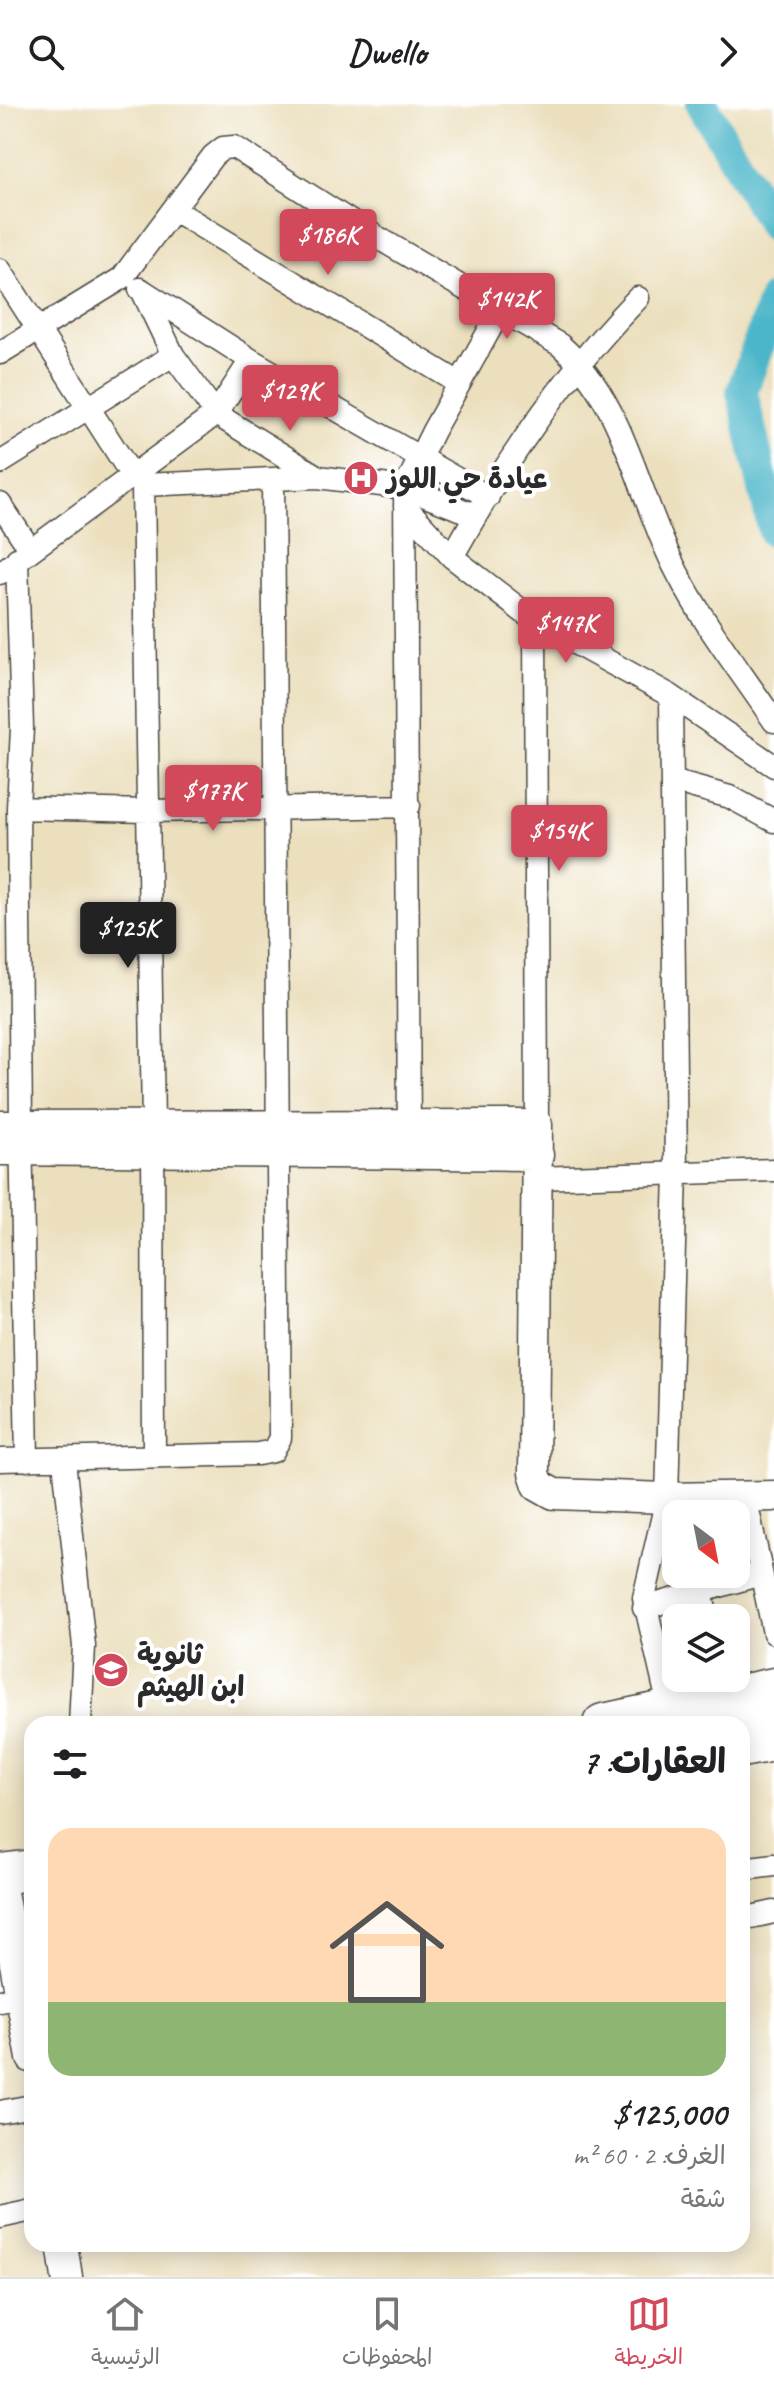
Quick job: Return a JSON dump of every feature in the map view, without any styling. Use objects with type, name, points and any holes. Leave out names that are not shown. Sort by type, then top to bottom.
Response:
[{"type":"highway","points":[[676,1716],[774,1688]]},
{"type":"highway","points":[[729,1701],[774,1720]]},
{"type":"highway","points":[[0,1847],[24,1844]]},
{"type":"highway","points":[[0,1874],[24,1871]]},
{"type":"street","points":[[0,353],[132,284],[174,210],[213,156],[223,148],[234,147],[560,345],[579,361],[598,385],[610,410],[686,589],[774,721]]},
{"type":"street","points":[[174,210],[459,383]]},
{"type":"street","points":[[0,270],[37,331],[137,479],[148,811],[154,1456]]},
{"type":"street","points":[[132,284],[173,355],[216,414],[318,477]]},
{"type":"street","points":[[132,284],[372,432],[423,456],[482,506]]},
{"type":"street","points":[[452,557],[482,506],[579,361],[638,298]]},
{"type":"street","points":[[409,1139],[405,497],[433,431],[500,311]]},
{"type":"street","points":[[0,463],[88,405],[173,355]]},
{"type":"street","points":[[16,561],[137,479],[216,414],[251,360]]},
{"type":"street","points":[[137,479],[273,480],[318,477],[405,497],[482,506]]},
{"type":"street","points":[[0,1460],[64,1461],[258,1454],[277,1446],[277,809],[273,480]]},
{"type":"street","points":[[405,497],[452,557],[535,621],[671,696],[774,766]]},
{"type":"street","points":[[0,504],[16,561],[22,728],[10,1138],[27,1460]]},
{"type":"street","points":[[535,621],[535,1479],[542,1490],[554,1494],[667,1498],[760,1496],[761,1574],[774,1633]]},
{"type":"street","points":[[671,696],[676,1172],[667,1498],[645,1585],[644,1608],[672,1716]]},
{"type":"street","points":[[672,781],[730,797],[774,821]]},
{"type":"street","points":[[18,808],[148,811],[409,806]]},
{"type":"street","points":[[10,1138],[409,1139],[537,1152],[676,1172],[774,1170]]},
{"type":"street","points":[[64,1461],[84,1646],[80,1716]]},
{"type":"street","points":[[644,1608],[761,1574]]},
{"type":"street","points":[[701,1592],[704,1604]]},
{"type":"street","points":[[750,1754],[774,1750]]},
{"type":"street","points":[[750,1868],[774,1865]]},
{"type":"street","points":[[0,1881],[24,2023]]},
{"type":"street","points":[[750,1917],[774,1912]]},
{"type":"street","points":[[0,2112],[24,2108]]},
{"type":"street","points":[[0,2217],[24,2212]]},
{"type":"street","points":[[63,2252],[67,2277]]},
{"type":"waterway","points":[[702,104],[774,227]]},
{"type":"waterway","points":[[774,299],[742,392],[774,532]]},
{"type":"place","name":"عيادة حي اللوز","points":[[361,478]]},
{"type":"place","name":"ثانوية ابن الهيثم","points":[[111,1670]]}]
